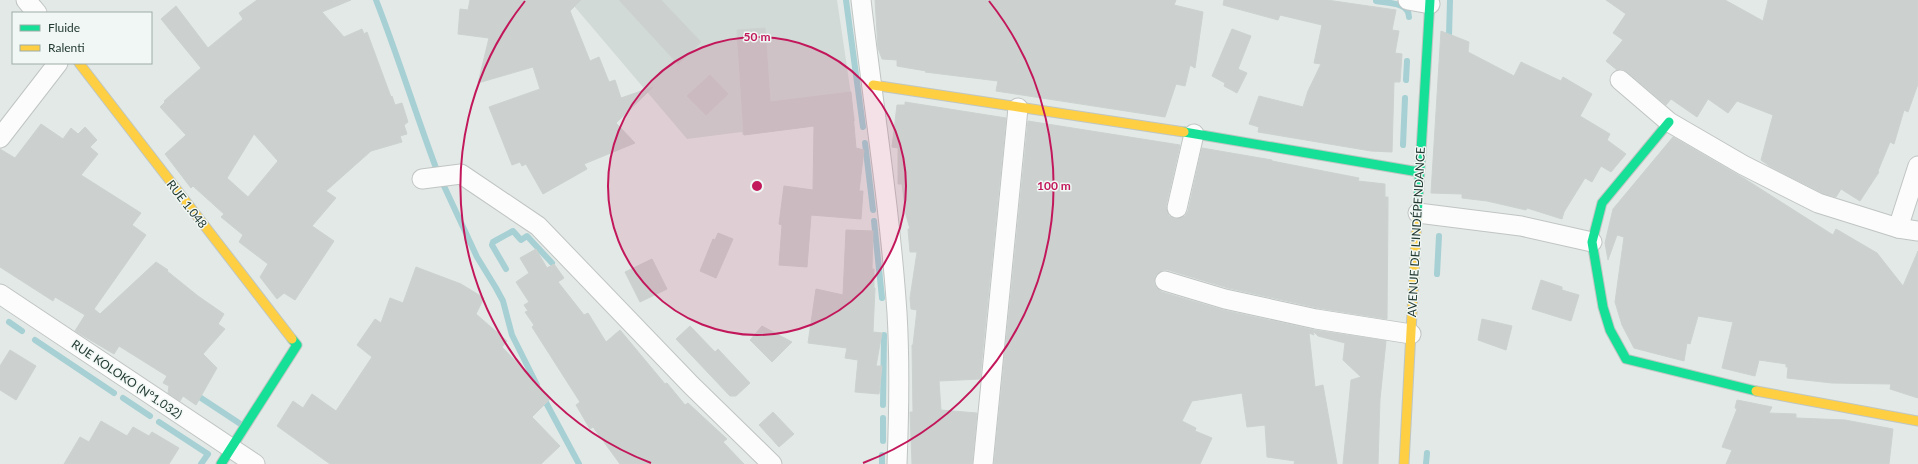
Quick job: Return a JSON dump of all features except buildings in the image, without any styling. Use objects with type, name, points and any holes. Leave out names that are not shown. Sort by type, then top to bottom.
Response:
[{"type":"street","points":[[26,0],[36,12]]},
{"type":"street","points":[[861,0],[873,85],[897,313],[897,464]]},
{"type":"street","points":[[1408,0],[1430,2]]},
{"type":"street","name":"AVENUE DE L'INDÉPENDANCE","points":[[1404,464],[1419,172],[1430,2]]},
{"type":"street","points":[[0,138],[57,64]]},
{"type":"street","name":"RUE 1.048","points":[[79,64],[297,345],[231,448]]},
{"type":"street","points":[[1620,80],[1669,122],[1743,165],[1818,203],[1898,228],[1918,231]]},
{"type":"street","points":[[873,85],[1194,134],[1419,172]]},
{"type":"street","points":[[983,464],[1018,108]]},
{"type":"street","points":[[1669,122],[1602,203],[1592,242],[1606,319],[1610,330],[1626,359],[1735,387],[1918,421]]},
{"type":"street","points":[[1177,208],[1194,134]]},
{"type":"street","points":[[1898,228],[1918,166]]},
{"type":"street","points":[[422,179],[461,174],[538,226],[691,385],[772,464]]},
{"type":"street","points":[[1418,213],[1521,226],[1592,242]]},
{"type":"street","points":[[1165,281],[1225,299],[1263,308],[1316,319],[1411,334]]},
{"type":"street","name":"RUE KOLOKO (N°1.032)","points":[[0,294],[255,464]]},
{"type":"street","points":[[221,464],[231,448]]},
{"type":"shaded area","points":[[569,0],[837,0],[855,121],[743,135],[742,132],[687,139]]},
{"type":"waterway","points":[[376,0],[436,168]]},
{"type":"waterway","points":[[846,0],[863,127]]},
{"type":"waterway","points":[[1449,36],[1450,0]]},
{"type":"waterway","points":[[1376,1],[1397,4],[1405,8],[1409,17]]},
{"type":"waterway","points":[[1406,80],[1407,61]]},
{"type":"waterway","points":[[1403,145],[1405,98]]},
{"type":"waterway","points":[[865,143],[873,210]]},
{"type":"waterway","points":[[444,186],[477,257],[503,301],[512,335],[537,385]]},
{"type":"waterway","points":[[874,221],[882,298]]},
{"type":"waterway","points":[[506,269],[492,245],[493,242],[513,231],[521,240],[527,236],[552,263]]},
{"type":"waterway","points":[[1437,274],[1439,236]]},
{"type":"waterway","points":[[9,322],[22,331]]},
{"type":"waterway","points":[[883,405],[884,335]]},
{"type":"waterway","points":[[35,340],[114,393]]},
{"type":"waterway","points":[[195,394],[242,425]]},
{"type":"waterway","points":[[543,397],[579,464]]},
{"type":"waterway","points":[[123,398],[150,416]]},
{"type":"waterway","points":[[883,418],[883,441]]},
{"type":"waterway","points":[[159,422],[208,454],[201,464]]},
{"type":"waterway","points":[[1426,464],[1427,453]]},
{"type":"waterway","points":[[882,455],[882,464]]},
{"type":"traffic: fast","points":[[1417,218],[1430,0]]},
{"type":"traffic: fast","points":[[1669,122],[1602,203],[1592,242],[1603,307],[1610,330],[1626,359],[1756,391]]},
{"type":"traffic: fast","points":[[1184,132],[1419,172]]},
{"type":"traffic: fast","points":[[221,464],[297,345],[292,339]]},
{"type":"traffic: slow","points":[[80,64],[292,339]]},
{"type":"traffic: slow","points":[[873,85],[1184,132]]},
{"type":"traffic: slow","points":[[1404,464],[1417,218]]},
{"type":"traffic: slow","points":[[1756,391],[1918,421]]}]
